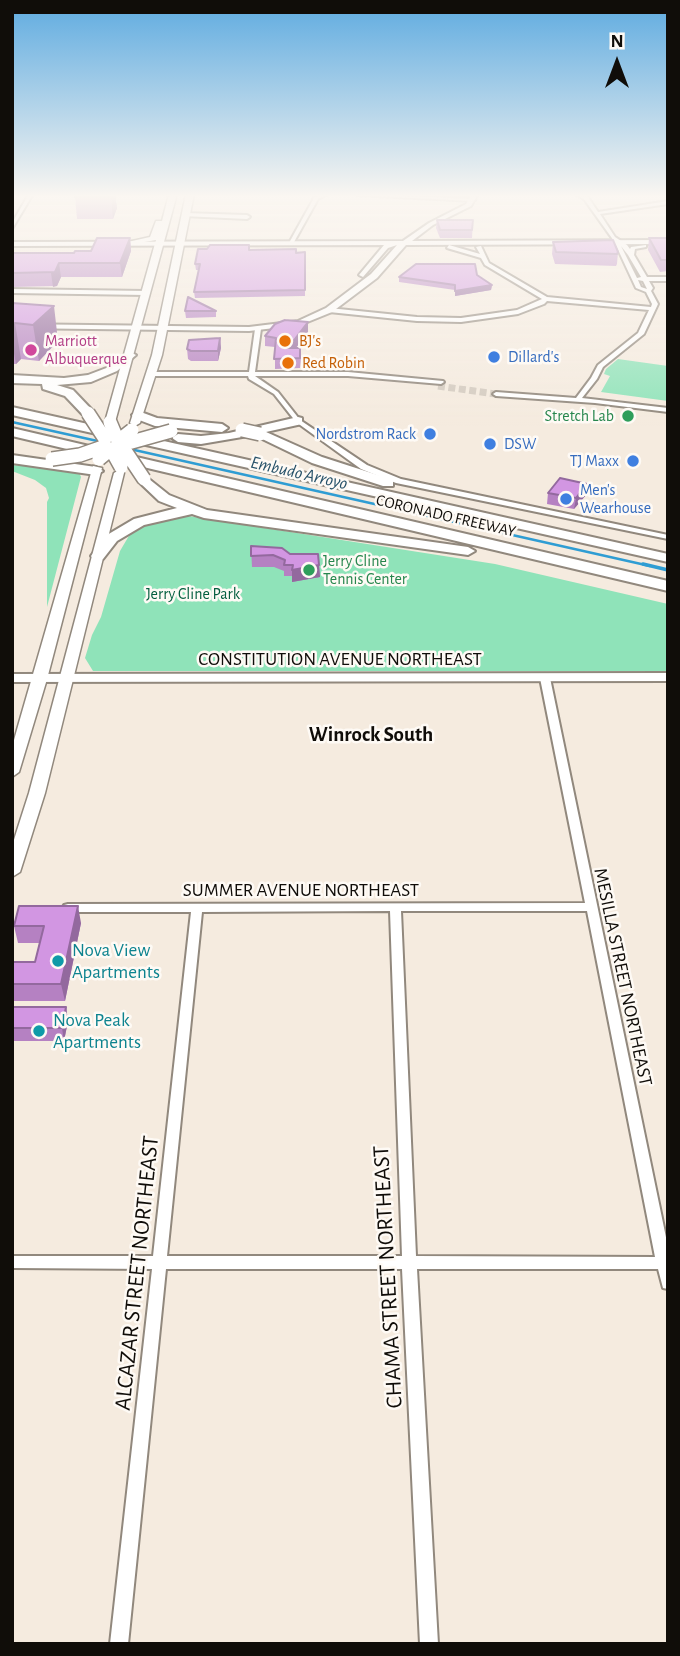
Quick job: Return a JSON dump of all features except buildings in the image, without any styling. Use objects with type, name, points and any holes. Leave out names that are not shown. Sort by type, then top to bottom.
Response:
[{"type":"highway","points":[[12,379],[64,382],[91,378],[113,369],[131,355]]},
{"type":"highway","points":[[12,379],[50,386],[69,393],[88,413],[106,452],[120,470]]},
{"type":"highway","name":"CORONADO FREEWAY","points":[[12,411],[668,558]]},
{"type":"highway","points":[[106,452],[111,420]]},
{"type":"highway","points":[[77,425],[201,440],[229,437],[298,421]]},
{"type":"highway","points":[[106,452],[136,422],[242,430],[260,434],[317,460],[387,483],[668,552]]},
{"type":"highway","points":[[12,459],[106,452],[172,431],[207,427]]},
{"type":"highway","name":"CORONADO FREEWAY","points":[[12,432],[668,588]]},
{"type":"highway","points":[[12,459],[106,452],[144,479],[164,498],[195,511]]},
{"type":"highway","points":[[99,556],[112,538],[139,522],[164,514],[195,511],[444,547],[668,588]]},
{"type":"main road","points":[[111,420],[153,271]]},
{"type":"main road","points":[[136,422],[151,376],[174,271]]},
{"type":"main road","points":[[12,772],[106,452]]},
{"type":"main road","points":[[12,872],[37,793],[120,470]]},
{"type":"street","points":[[258,329],[298,320],[368,271]]},
{"type":"street","points":[[161,326],[258,329],[300,323],[329,310],[380,271]]},
{"type":"street","points":[[498,271],[545,299],[653,309]]},
{"type":"street","points":[[579,397],[594,379],[600,366],[642,334],[653,309],[655,302],[648,291],[639,288],[631,271]]},
{"type":"street","points":[[640,271],[650,288],[648,291]]},
{"type":"street","points":[[634,279],[668,279]]},
{"type":"street","points":[[347,285],[357,287]]},
{"type":"street","points":[[12,291],[147,291]]},
{"type":"street","points":[[329,310],[417,319],[461,320],[510,313],[542,303],[545,299]]},
{"type":"street","points":[[12,324],[161,326],[259,323],[295,318],[312,312]]},
{"type":"street","points":[[251,376],[258,329]]},
{"type":"street","points":[[151,376],[347,378],[439,384]]},
{"type":"street","points":[[251,376],[276,393],[298,421],[364,467],[382,476],[668,537]]},
{"type":"street","points":[[498,392],[668,408]]},
{"type":"street","points":[[541,396],[579,397],[668,408]]},
{"type":"street","name":"CONSTITUTION AVENUE NORTHEAST","points":[[12,678],[668,677]]},
{"type":"street","name":"MESILLA STREET NORTHEAST","points":[[545,678],[590,906],[666,1262],[668,1283]]},
{"type":"street","name":"SUMMER AVENUE NORTHEAST","points":[[51,908],[590,906]]},
{"type":"street","name":"ALCAZAR STREET NORTHEAST","points":[[120,1644],[197,907]]},
{"type":"street","name":"CHAMA STREET NORTHEAST","points":[[395,908],[409,1263],[429,1644]]},
{"type":"street","points":[[12,1262],[666,1262]]},
{"type":"green space","points":[[618,359],[668,366],[668,401],[601,392],[610,376],[604,374],[606,369]]},
{"type":"green space","points":[[12,465],[78,470],[81,477],[47,607],[49,498],[46,488],[35,480],[12,471]]},
{"type":"green space","name":"Jerry Cline Park","points":[[182,515],[495,564],[668,604],[668,671],[93,671],[85,658],[101,617],[120,551],[130,534],[156,520]]},
{"type":"waterway","name":"Embudo Arroyo","points":[[12,422],[102,442]]},
{"type":"waterway","name":"Embudo Arroyo","points":[[130,449],[650,566]]},
{"type":"waterway","name":"Embudo Arroyo","points":[[643,564],[668,570]]},
{"type":"tunnel","points":[[438,386],[496,394]]},
{"type":"place","name":"BJ's","points":[[285,341]]},
{"type":"place","name":"Marriott Albuquerque","points":[[31,350]]},
{"type":"place","name":"Dillard's","points":[[494,357]]},
{"type":"place","name":"Red Robin","points":[[288,363]]},
{"type":"place","name":"Stretch Lab","points":[[628,416]]},
{"type":"place","name":"Nordstrom Rack","points":[[430,434]]},
{"type":"place","name":"DSW","points":[[490,444]]},
{"type":"place","name":"TJ Maxx","points":[[633,461]]},
{"type":"place","name":"Men's Wearhouse","points":[[566,499]]},
{"type":"place","name":"Jerry Cline Tennis Center","points":[[309,570]]},
{"type":"place","name":"Nova View Apartments","points":[[58,961]]},
{"type":"place","name":"Nova Peak Apartments","points":[[39,1031]]},
{"type":"district","name":"Winrock South","points":[[371,735]]}]
